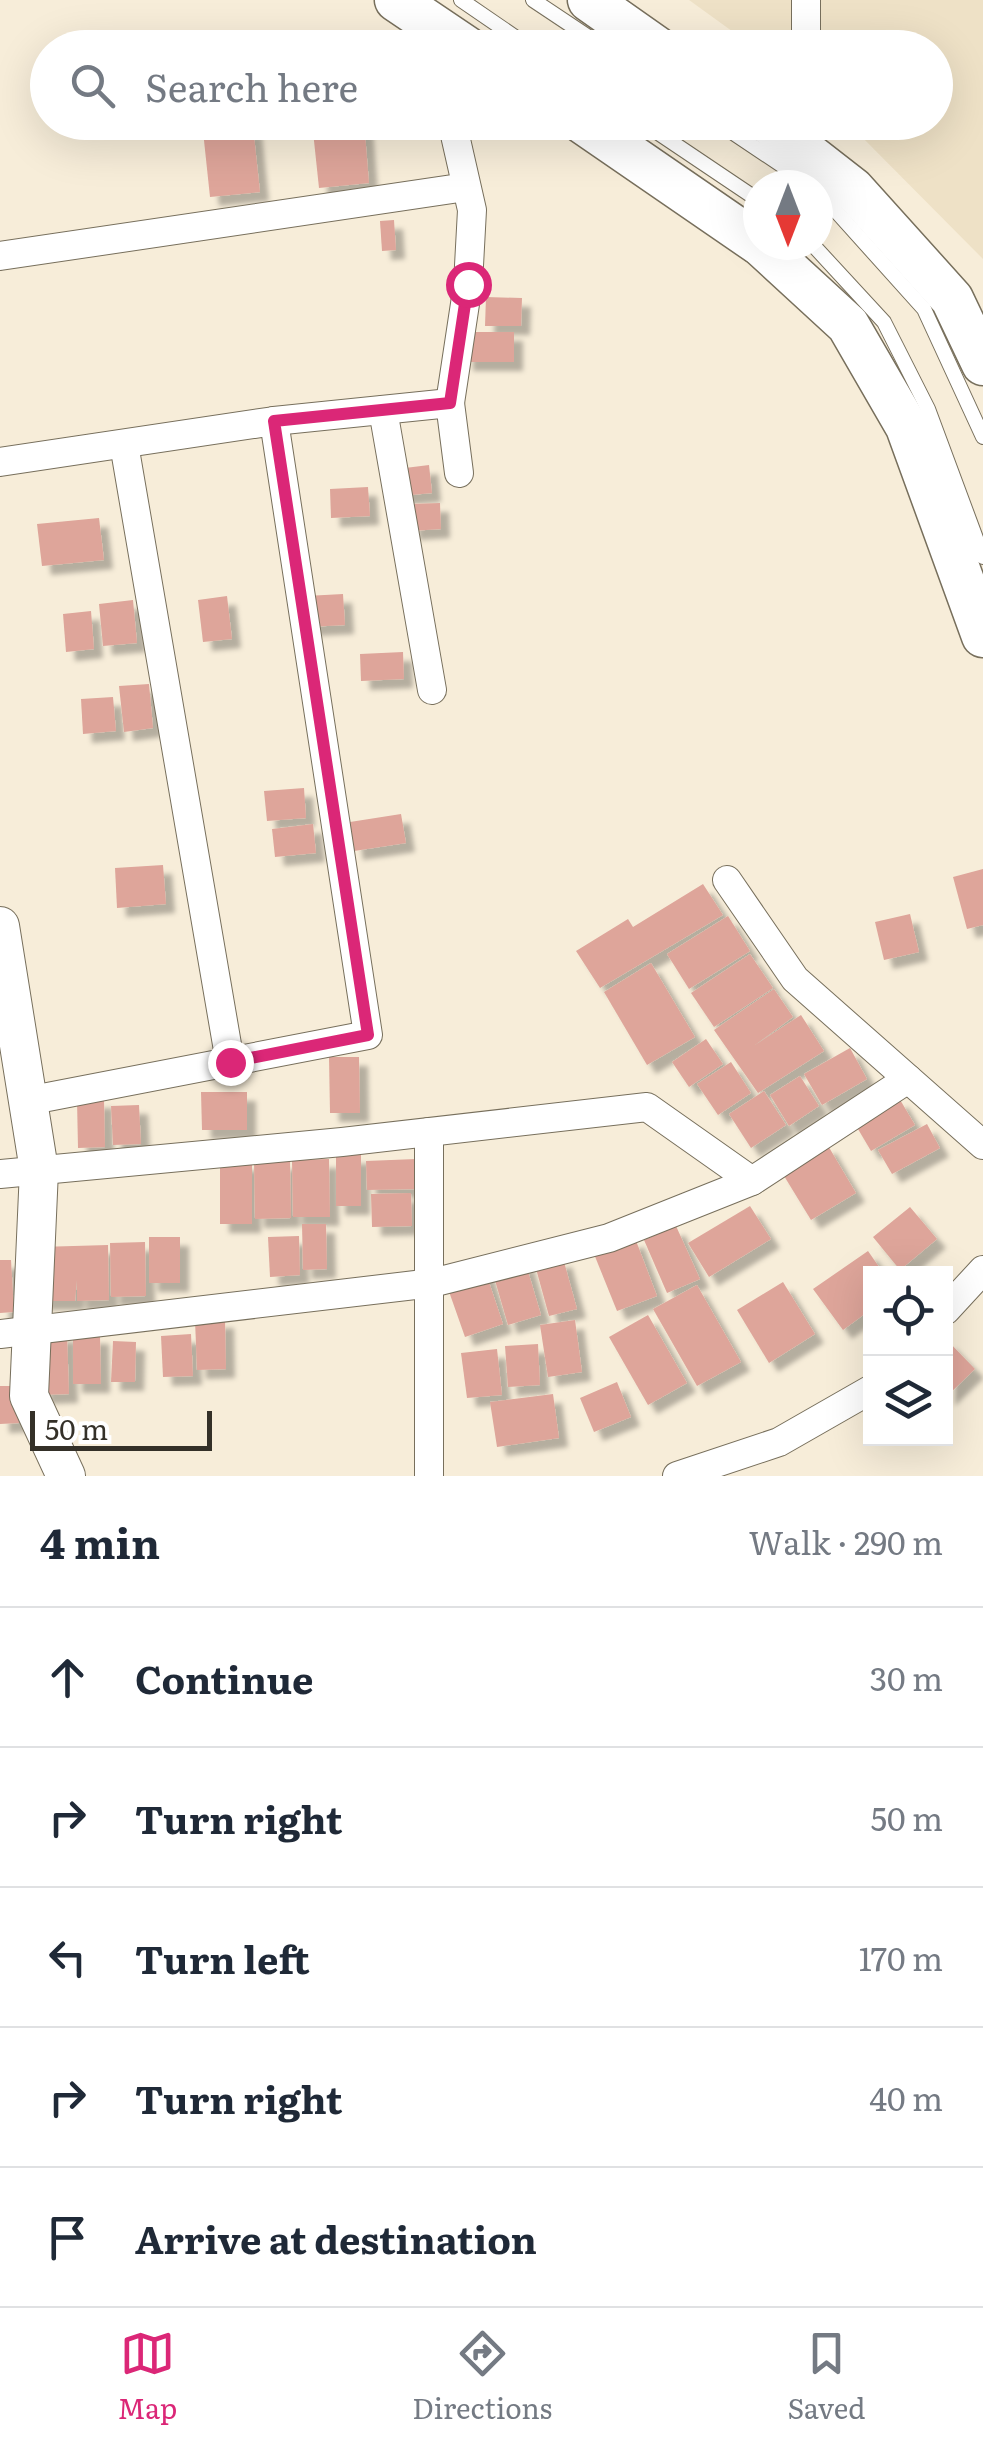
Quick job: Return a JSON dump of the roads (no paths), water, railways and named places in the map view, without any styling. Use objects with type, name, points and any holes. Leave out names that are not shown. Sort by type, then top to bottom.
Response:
[{"type":"main road","points":[[396,0],[443,24]]},
{"type":"main road","points":[[588,0],[631,30]]},
{"type":"main road","points":[[608,140],[743,233]]},
{"type":"main road","points":[[808,152],[853,189],[952,299],[983,364]]},
{"type":"main road","points":[[777,260],[848,325],[897,410],[983,636]]},
{"type":"street","points":[[806,0],[806,30]]},
{"type":"street","points":[[456,140],[472,210],[468,284],[450,403],[459,473]]},
{"type":"street","points":[[0,256],[466,187]]},
{"type":"street","points":[[0,462],[274,421],[450,403]]},
{"type":"street","points":[[383,410],[432,690]]},
{"type":"street","points":[[26,1102],[368,1035],[274,421]]},
{"type":"street","points":[[124,444],[230,1062]]},
{"type":"street","points":[[727,880],[795,979],[983,1144]]},
{"type":"street","points":[[0,926],[40,1170],[16,1333],[29,1396],[66,1476]]},
{"type":"street","points":[[16,1333],[432,1284],[609,1238],[752,1181],[908,1079]]},
{"type":"street","points":[[0,1174],[647,1107],[752,1181]]},
{"type":"street","points":[[428,1132],[432,1284],[429,1476]]},
{"type":"street","points":[[953,1302],[983,1270]]},
{"type":"street","points":[[678,1476],[779,1442],[863,1394]]},
{"type":"lane","points":[[534,0],[578,30]]},
{"type":"lane","points":[[669,140],[743,190]]},
{"type":"lane","points":[[772,140],[808,152]]},
{"type":"lane","points":[[833,209],[924,309],[983,437]]},
{"type":"lane","points":[[826,260],[884,322],[928,409],[983,557]]}]
